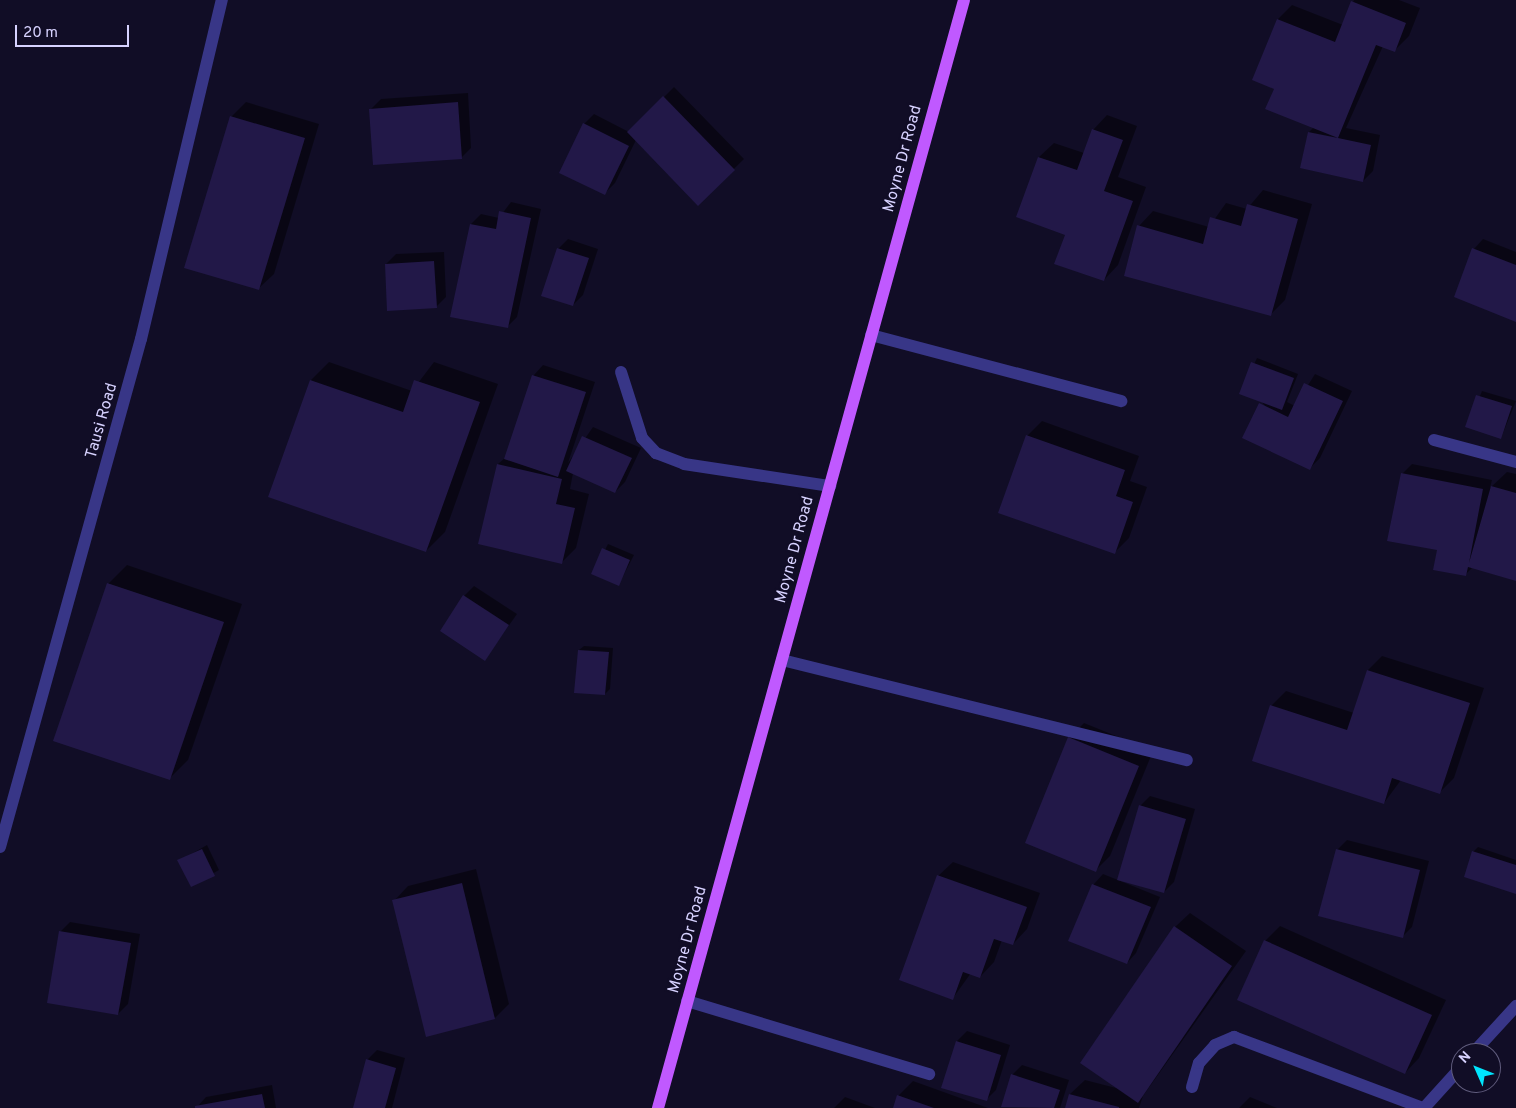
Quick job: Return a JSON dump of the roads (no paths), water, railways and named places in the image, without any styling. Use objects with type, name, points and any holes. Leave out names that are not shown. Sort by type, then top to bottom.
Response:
[{"type":"main road","name":"Moyne Dr Road","points":[[658,1108],[964,0]]},
{"type":"street","name":"Tausi Road","points":[[0,847],[141,339],[222,0]]},
{"type":"street","points":[[872,335],[1121,401]]},
{"type":"street","points":[[620,372],[642,438],[656,453],[684,464],[830,486]]},
{"type":"street","points":[[1434,440],[1516,462]]},
{"type":"street","points":[[782,660],[1187,760]]},
{"type":"street","points":[[688,1001],[929,1074]]},
{"type":"street","points":[[1482,1043],[1516,1006]]},
{"type":"street","points":[[1192,1087],[1200,1063],[1215,1045],[1234,1037],[1423,1108],[1451,1078]]}]
